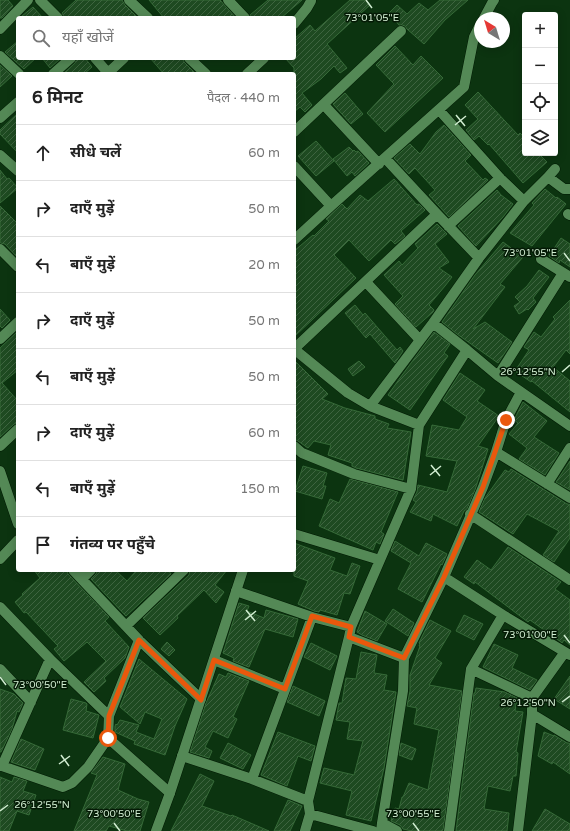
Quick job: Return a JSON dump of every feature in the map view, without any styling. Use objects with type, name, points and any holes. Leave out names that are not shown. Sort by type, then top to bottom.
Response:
[{"type":"street","points":[[0,29],[28,0]]},
{"type":"street","points":[[40,0],[56,16]]},
{"type":"street","points":[[130,0],[146,16]]},
{"type":"street","points":[[228,0],[243,16]]},
{"type":"street","points":[[296,22],[307,8],[311,0]]},
{"type":"street","points":[[487,12],[494,0]]},
{"type":"street","points":[[296,130],[401,31]]},
{"type":"street","points":[[296,238],[464,87],[474,37]]},
{"type":"street","points":[[0,56],[16,72]]},
{"type":"street","points":[[55,72],[69,60]]},
{"type":"street","points":[[98,60],[107,72]]},
{"type":"street","points":[[111,72],[122,60]]},
{"type":"street","points":[[191,60],[204,72]]},
{"type":"street","points":[[249,72],[262,60]]},
{"type":"street","points":[[0,118],[16,104]]},
{"type":"street","points":[[324,105],[437,214],[479,258]]},
{"type":"street","points":[[439,110],[500,178],[524,201]]},
{"type":"street","points":[[0,154],[16,169]]},
{"type":"street","points":[[296,168],[331,206]]},
{"type":"street","points":[[370,406],[433,323],[479,258],[524,201],[555,169]]},
{"type":"street","points":[[548,177],[564,189],[570,189]]},
{"type":"street","points":[[448,226],[500,178]]},
{"type":"street","points":[[296,347],[437,214]]},
{"type":"street","points":[[0,249],[16,265]]},
{"type":"street","points":[[498,376],[566,275],[541,259]]},
{"type":"street","points":[[366,282],[420,340]]},
{"type":"street","points":[[433,323],[498,376],[570,426]]},
{"type":"street","points":[[0,339],[16,324]]},
{"type":"street","points":[[305,831],[310,814],[308,801],[350,632],[411,489],[419,425],[467,350]]},
{"type":"street","points":[[296,351],[348,393],[370,406],[419,425]]},
{"type":"street","points":[[397,831],[382,827],[403,691],[404,658],[444,577],[483,487],[506,420],[521,392]]},
{"type":"street","points":[[0,446],[16,431]]},
{"type":"street","points":[[296,448],[302,453],[354,474],[411,489]]},
{"type":"street","points":[[546,484],[570,448]]},
{"type":"street","points":[[496,452],[570,498]]},
{"type":"street","points":[[0,471],[16,518]]},
{"type":"street","points":[[470,514],[570,580]]},
{"type":"street","points":[[296,535],[380,560]]},
{"type":"street","points":[[0,559],[16,542]]},
{"type":"street","points":[[75,572],[139,640],[201,700]]},
{"type":"street","points":[[82,579],[89,572]]},
{"type":"street","points":[[126,626],[182,572]]},
{"type":"street","points":[[156,831],[201,700],[242,572]]},
{"type":"street","points":[[444,577],[567,654],[532,698],[532,714],[518,831]]},
{"type":"street","points":[[236,591],[312,616],[350,632],[404,658]]},
{"type":"street","points":[[0,607],[50,659],[109,716]]},
{"type":"street","points":[[449,831],[471,669],[504,615]]},
{"type":"street","points":[[252,779],[312,616]]},
{"type":"street","points":[[50,659],[1,766],[63,787],[72,783],[88,767],[108,738],[109,716],[139,640]]},
{"type":"street","points":[[214,660],[285,689]]},
{"type":"street","points":[[0,669],[31,702]]},
{"type":"street","points":[[471,669],[532,698]]},
{"type":"street","points":[[532,714],[570,737]]},
{"type":"street","points":[[108,738],[170,793]]},
{"type":"street","points":[[182,756],[252,779],[308,801]]},
{"type":"street","points":[[310,814],[373,831]]},
{"type":"building","points":[[0,0],[8,0],[13,6],[2,18],[0,18]]},
{"type":"building","points":[[76,0],[122,0],[136,16],[63,16],[62,13]]},
{"type":"building","points":[[149,0],[220,0],[234,16],[162,16]]},
{"type":"building","points":[[268,0],[302,0],[283,16],[250,15]]},
{"type":"building","points":[[350,0],[366,0],[370,5],[327,44],[347,68],[340,73],[334,66],[321,79],[302,93],[312,105],[305,112],[300,107],[296,110],[296,72],[294,72],[294,68],[287,60],[296,60],[296,37],[310,25],[315,31]]},
{"type":"building","points":[[440,0],[468,0],[445,20],[424,44],[405,26],[399,25],[389,13],[397,5],[407,14],[419,3],[428,10]]},
{"type":"building","points":[[33,7],[41,16],[22,16]]},
{"type":"building","points":[[16,43],[16,60],[34,60],[24,69],[5,52]]},
{"type":"building","points":[[395,46],[413,65],[421,56],[443,78],[385,132],[367,113],[394,84],[376,65]]},
{"type":"building","points":[[44,60],[59,60],[50,68]]},
{"type":"building","points":[[76,60],[87,60],[92,67],[86,72],[65,72]]},
{"type":"building","points":[[152,60],[184,60],[194,72],[162,72]]},
{"type":"building","points":[[0,65],[12,76],[0,87]]},
{"type":"building","points":[[478,92],[518,135],[520,133],[522,135],[522,156],[541,156],[547,162],[523,183],[489,144],[488,145],[479,136],[474,140],[466,130],[478,119],[465,105]]},
{"type":"building","points":[[345,93],[363,114],[351,124],[333,104]]},
{"type":"building","points":[[16,115],[16,151],[0,134],[0,130]]},
{"type":"building","points":[[444,125],[471,155],[465,161],[483,180],[485,178],[488,180],[449,217],[429,195],[435,190],[415,168],[409,174],[394,158],[410,144],[420,154],[436,132]]},
{"type":"building","points":[[316,141],[334,161],[316,176],[298,156]]},
{"type":"building","points":[[349,147],[353,151],[358,151],[369,163],[355,176],[352,172],[347,176],[333,159]]},
{"type":"building","points":[[0,170],[7,179],[9,178],[16,186],[16,190],[0,203]]},
{"type":"building","points":[[394,179],[417,205],[419,204],[425,210],[401,231],[405,236],[404,237],[395,244],[391,240],[369,261],[349,240],[334,255],[356,278],[296,335],[296,249],[313,235],[314,236],[329,221],[326,219],[342,204],[347,209],[360,195],[368,201]]},
{"type":"building","points":[[545,189],[566,204],[532,246],[510,233],[534,205],[532,203]]},
{"type":"building","points":[[497,190],[513,204],[476,246],[458,226]]},
{"type":"building","points":[[0,206],[16,222],[16,256],[5,244],[0,243]]},
{"type":"building","points":[[437,224],[447,234],[435,244],[449,262],[439,268],[452,277],[429,305],[434,310],[433,312],[416,327],[395,304],[403,296],[384,275],[399,261],[402,265],[418,248],[415,244]]},
{"type":"building","points":[[561,238],[570,244],[570,267],[560,260],[559,263],[549,256]]},
{"type":"building","points":[[503,242],[523,257],[500,284],[505,287],[473,329],[485,322],[512,342],[498,363],[442,322],[475,275]]},
{"type":"building","points":[[539,270],[549,277],[533,298],[536,302],[528,310],[527,309],[519,314],[514,306],[520,302],[515,297],[527,286]]},
{"type":"building","points":[[570,300],[570,354],[566,350],[553,367],[570,381],[570,412],[532,381],[531,382],[515,371],[529,350],[524,347],[534,332],[541,337],[555,319],[553,317]]},
{"type":"building","points":[[355,305],[363,315],[365,313],[397,350],[400,347],[403,351],[395,363],[370,334],[366,338],[345,313]]},
{"type":"building","points":[[0,309],[10,320],[2,328],[0,326]]},
{"type":"building","points":[[434,332],[450,344],[444,353],[448,356],[410,410],[388,395]]},
{"type":"building","points":[[16,333],[16,372],[2,383],[16,399],[16,424],[0,437],[0,348]]},
{"type":"building","points":[[359,361],[365,367],[353,376],[348,369]]},
{"type":"building","points":[[296,362],[328,394],[322,399],[345,408],[375,416],[375,419],[389,424],[387,428],[411,432],[403,480],[356,468],[352,466],[352,463],[328,455],[331,445],[314,441],[308,448],[296,440]]},
{"type":"building","points":[[460,373],[485,390],[477,401],[499,416],[478,446],[488,449],[475,490],[467,509],[464,511],[457,526],[433,514],[431,521],[410,512],[416,502],[413,500],[417,492],[418,485],[447,492],[457,461],[426,456],[432,425],[459,430],[467,417],[443,400]]},
{"type":"building","points":[[523,402],[547,421],[534,437],[559,453],[545,475],[519,459],[527,448],[509,434],[518,423],[514,420]]},
{"type":"building","points":[[570,461],[570,490],[556,482]]},
{"type":"building","points":[[303,466],[327,473],[323,486],[326,486],[322,499],[296,491]]},
{"type":"building","points":[[511,469],[567,504],[570,504],[570,538],[554,562],[543,555],[559,531],[527,514],[513,534],[479,512],[485,498],[505,470],[509,472]]},
{"type":"building","points":[[350,479],[398,492],[381,532],[384,534],[380,544],[376,542],[373,550],[319,526],[330,499],[339,503]]},
{"type":"building","points":[[395,541],[419,556],[426,543],[447,554],[422,602],[398,589],[411,563],[391,551]]},
{"type":"building","points":[[296,544],[335,558],[330,570],[347,576],[352,563],[360,566],[350,594],[344,593],[337,615],[320,610],[319,612],[314,611],[298,604],[308,581],[294,576],[294,572],[296,572]]},
{"type":"building","points":[[508,547],[561,582],[555,589],[570,600],[570,645],[564,640],[562,643],[530,620],[528,622],[475,582],[474,584],[464,577],[477,560],[491,570]]},
{"type":"building","points":[[36,572],[68,572],[109,617],[105,621],[129,647],[125,658],[104,678],[106,681],[94,692],[84,682],[106,661],[87,642],[64,661],[54,649],[58,646],[26,612],[24,613],[15,602],[40,578]]},
{"type":"building","points":[[96,572],[117,572],[127,581],[135,572],[170,572],[171,574],[126,616],[91,579]]},
{"type":"building","points":[[190,572],[225,572],[215,585],[224,592],[216,603],[204,590],[160,635],[143,618],[189,575]]},
{"type":"building","points":[[239,603],[249,606],[247,611],[264,618],[266,610],[298,619],[293,637],[265,629],[249,667],[233,661],[234,658],[223,653]]},
{"type":"building","points":[[393,609],[414,623],[408,636],[385,621]]},
{"type":"building","points":[[365,611],[387,624],[377,641],[357,632]]},
{"type":"building","points":[[464,615],[483,624],[474,640],[456,631]]},
{"type":"building","points":[[430,620],[451,631],[435,658],[442,663],[429,685],[462,691],[443,831],[412,831],[403,829],[400,825],[391,821],[395,808],[399,809],[402,797],[409,783],[428,790],[439,730],[414,724],[417,708],[407,706],[410,691],[410,675],[420,646],[419,643]]},
{"type":"building","points":[[167,642],[175,650],[169,656],[161,649]]},
{"type":"building","points":[[311,643],[337,656],[330,670],[304,657]]},
{"type":"building","points":[[494,644],[518,655],[512,668],[537,680],[530,690],[483,667]]},
{"type":"building","points":[[361,652],[377,655],[374,673],[387,675],[384,690],[396,692],[384,768],[371,821],[346,815],[352,791],[320,783],[324,768],[354,775],[363,741],[347,739],[350,722],[336,720],[339,703],[342,703],[346,678],[356,679]]},
{"type":"building","points":[[139,659],[187,699],[175,726],[165,755],[134,744],[135,741],[115,732],[115,726],[120,720],[139,725],[136,732],[154,739],[162,719],[145,712],[140,724],[120,707]]},
{"type":"building","points":[[228,673],[249,681],[233,717],[237,719],[228,738],[213,731],[205,747],[212,751],[209,758],[190,752],[206,703],[219,674],[226,677]]},
{"type":"building","points":[[570,676],[570,709],[554,699]]},
{"type":"building","points":[[293,686],[325,701],[319,716],[287,702]]},
{"type":"building","points":[[476,688],[505,692],[517,698],[515,711],[523,712],[516,752],[518,753],[516,776],[513,776],[510,791],[488,786],[484,809],[509,813],[507,831],[456,831],[474,693]]},
{"type":"building","points":[[0,689],[14,694],[23,703],[19,712],[17,711],[12,729],[1,752],[0,752]]},
{"type":"building","points":[[71,699],[86,703],[86,711],[99,715],[93,738],[63,730]]},
{"type":"building","points":[[278,732],[315,746],[311,761],[298,756],[287,786],[261,775]]},
{"type":"building","points":[[544,732],[570,743],[570,774],[553,762],[552,764],[538,756]]},
{"type":"building","points":[[21,739],[44,749],[35,770],[11,762]]},
{"type":"building","points":[[228,743],[251,755],[243,769],[220,758]]},
{"type":"building","points":[[401,743],[416,749],[412,760],[399,755]]},
{"type":"building","points":[[103,757],[125,764],[118,790],[149,802],[140,831],[127,831],[109,826],[106,831],[74,831],[97,775],[91,773]]},
{"type":"building","points":[[200,774],[214,781],[202,806],[231,816],[232,815],[269,831],[171,831]]},
{"type":"building","points":[[0,777],[12,782],[14,777],[27,781],[23,791],[36,795],[29,815],[17,811],[9,831],[0,831]]},
{"type":"building","points":[[288,800],[302,806],[290,831],[274,831]]},
{"type":"building","points":[[545,809],[570,824],[570,831],[532,831]]},
{"type":"route","points":[[108,738],[109,716],[139,640],[201,700],[214,660],[285,689],[312,616],[351,627],[349,637],[404,658],[444,577],[483,487],[506,420]]}]
